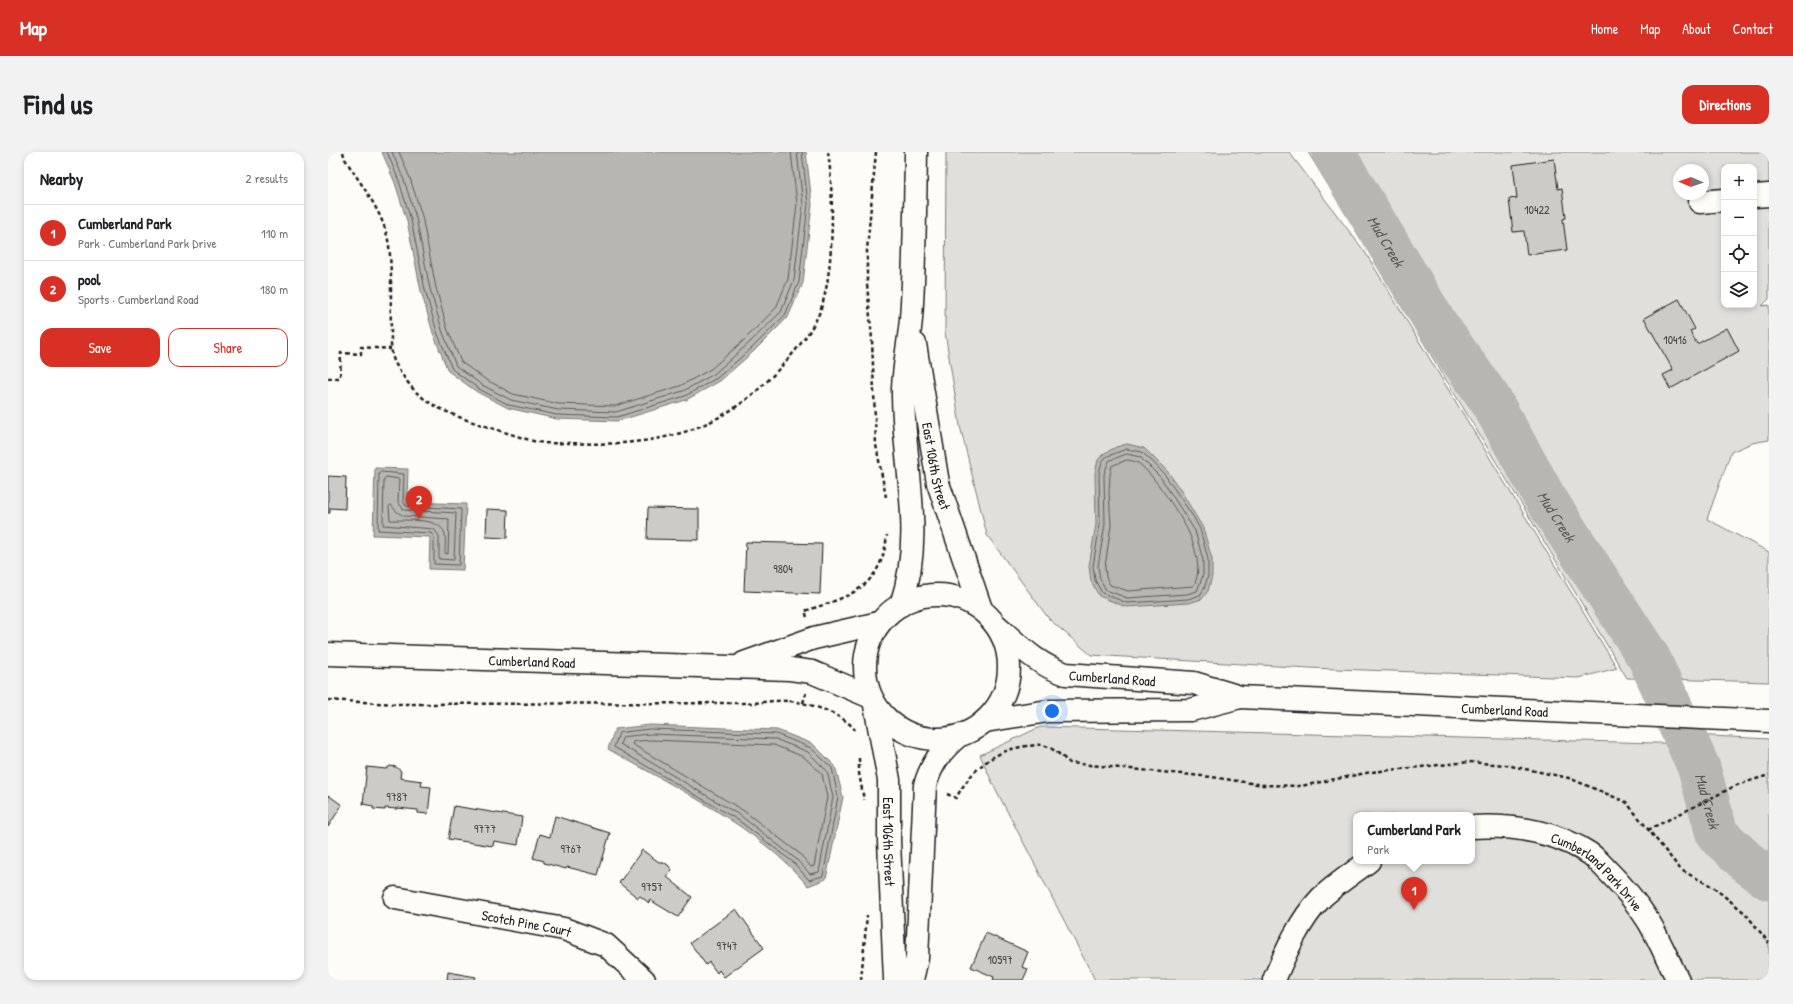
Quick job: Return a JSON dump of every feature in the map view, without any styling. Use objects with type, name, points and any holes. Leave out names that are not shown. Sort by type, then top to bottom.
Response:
[{"type":"main road","name":"East 106th Street","points":[[901,605],[908,581],[912,554],[913,517],[904,435],[903,387],[911,319],[916,152]]},
{"type":"main road","points":[[1757,196],[1769,195]]},
{"type":"main road","points":[[1700,202],[1721,200]]},
{"type":"main road","name":"East 106th Street","points":[[911,319],[938,483],[981,609]]},
{"type":"main road","points":[[873,701],[891,722],[911,735],[926,739],[942,740],[957,737],[972,731],[985,721],[999,705],[1007,686],[1010,665],[1006,644],[997,626],[981,609],[963,599],[944,594],[923,596],[890,611],[879,623]]},
{"type":"main road","name":"East 106th Street","points":[[879,623],[870,640],[865,659],[866,679],[873,701],[889,780],[889,841],[895,980]]},
{"type":"main road","name":"Cumberland Road","points":[[736,666],[814,638],[879,623]]},
{"type":"main road","name":"Cumberland Road","points":[[997,626],[1035,660],[1049,668],[1066,674],[1194,683],[1240,697],[1769,722]]},
{"type":"main road","name":"Cumberland Road","points":[[328,654],[736,666],[812,672],[873,701]]},
{"type":"main road","name":"Cumberland Road","points":[[985,721],[1048,711],[1192,710],[1240,697]]},
{"type":"main road","points":[[912,980],[917,958],[925,785],[931,769],[942,749],[957,737]]},
{"type":"main road","name":"Cumberland Park Drive","points":[[1475,827],[1488,826],[1530,830],[1568,842],[1588,852],[1624,887],[1643,913],[1678,980]]},
{"type":"main road","points":[[1274,980],[1299,927],[1320,899],[1335,885],[1366,864]]},
{"type":"main road","name":"Scotch Pine Court","points":[[395,898],[564,929],[606,945],[638,972],[644,980]]},
{"type":"path","points":[[343,152],[345,159],[376,207],[383,224],[388,241],[391,349],[395,363],[416,392],[435,405],[459,418],[538,442],[601,444],[648,441],[694,429],[729,413],[746,401],[767,382],[801,346],[818,317],[825,289],[830,255],[832,179],[828,152]]},
{"type":"path","points":[[876,152],[867,250],[867,284],[872,339],[876,445],[887,503]]},
{"type":"path","points":[[328,378],[340,378],[341,353],[361,354],[361,347],[391,349]]},
{"type":"path","points":[[805,611],[846,597],[865,586],[880,564],[888,531]]},
{"type":"path","points":[[328,700],[394,704],[754,703],[787,700],[803,702],[832,713],[847,721],[858,735]]},
{"type":"path","points":[[956,798],[964,782],[977,767],[990,758],[1012,748],[1042,744],[1054,750],[1070,763],[1212,777],[1263,785],[1301,786],[1371,772],[1469,762],[1506,765],[1569,778],[1626,802],[1681,870],[1713,887],[1745,913],[1769,943]]},
{"type":"path","points":[[860,751],[859,773],[864,802]]},
{"type":"path","points":[[1648,830],[1737,785],[1769,775]]},
{"type":"path","points":[[861,980],[867,912]]},
{"type":"shaded area","points":[[946,152],[1289,152],[1365,252],[1617,668],[1579,678],[1310,668],[1091,655],[1049,619],[987,535],[960,426],[945,332]]},
{"type":"shaded area","points":[[1308,152],[1769,152],[1769,299],[1762,306],[1769,305],[1769,440],[1752,443],[1731,452],[1707,519],[1769,552],[1769,682],[1627,678]]},
{"type":"shaded area","points":[[1040,727],[1695,744],[1692,735],[1769,739],[1769,980],[1095,980],[992,782],[980,755]]},
{"type":"water","points":[[382,152],[806,152],[812,204],[803,283],[788,317],[754,351],[720,381],[686,400],[618,421],[557,419],[508,408],[477,392],[448,371],[433,333],[421,291],[407,221],[395,183]]},
{"type":"water","points":[[1127,444],[1144,448],[1168,472],[1203,528],[1212,559],[1212,576],[1208,591],[1202,599],[1189,603],[1126,607],[1099,596],[1091,581],[1089,566],[1096,524],[1095,473],[1098,460],[1103,454],[1116,447]]},
{"type":"water","points":[[375,468],[408,469],[407,502],[466,504],[463,570],[429,569],[430,537],[373,535]]},
{"type":"water","points":[[650,725],[777,730],[813,744],[835,766],[843,797],[826,879],[808,886],[788,864],[740,827],[688,794],[608,749],[615,729]]},
{"type":"building","points":[[1554,159],[1558,189],[1562,188],[1566,218],[1563,219],[1567,250],[1527,255],[1524,231],[1513,232],[1509,199],[1517,198],[1513,165]]},
{"type":"building","points":[[1679,299],[1695,329],[1690,331],[1697,344],[1727,328],[1739,351],[1670,389],[1663,375],[1673,370],[1644,318]]},
{"type":"building","points":[[328,476],[346,477],[345,509],[330,508],[330,513],[328,513]]},
{"type":"building","points":[[648,508],[699,509],[699,540],[647,539]]},
{"type":"building","points":[[487,509],[508,510],[507,538],[486,537]]},
{"type":"building","points":[[746,542],[822,544],[820,594],[744,591]]},
{"type":"building","points":[[390,766],[396,767],[401,771],[400,778],[422,781],[421,786],[431,787],[428,814],[418,813],[418,810],[397,808],[385,808],[385,810],[373,809],[373,806],[363,804],[367,767],[386,769]]},
{"type":"building","points":[[328,795],[342,805],[328,827]]},
{"type":"building","points":[[454,806],[522,817],[518,845],[494,841],[493,846],[448,839]]},
{"type":"building","points":[[555,816],[610,833],[598,875],[567,867],[566,869],[544,863],[544,861],[533,858],[540,834],[550,837]]},
{"type":"building","points":[[642,850],[659,862],[663,862],[668,865],[672,870],[667,877],[692,897],[678,917],[650,900],[649,903],[640,896],[638,898],[619,883]]},
{"type":"building","points":[[736,909],[764,948],[724,977],[719,970],[717,973],[709,962],[706,965],[690,943]]},
{"type":"building","points":[[986,933],[1028,952],[1022,967],[1028,969],[1023,980],[993,980],[994,977],[971,967]]},
{"type":"building","points":[[448,972],[476,977],[475,980],[447,980]]},
{"type":"waterway","name":"Mud Creek","points":[[1333,152],[1435,322],[1491,401],[1545,498],[1649,658],[1699,768],[1717,834],[1749,864],[1769,879]]},
{"type":"place","name":"pool","points":[[419,519]]},
{"type":"place","name":"Cumberland Park","points":[[1414,910]]}]
